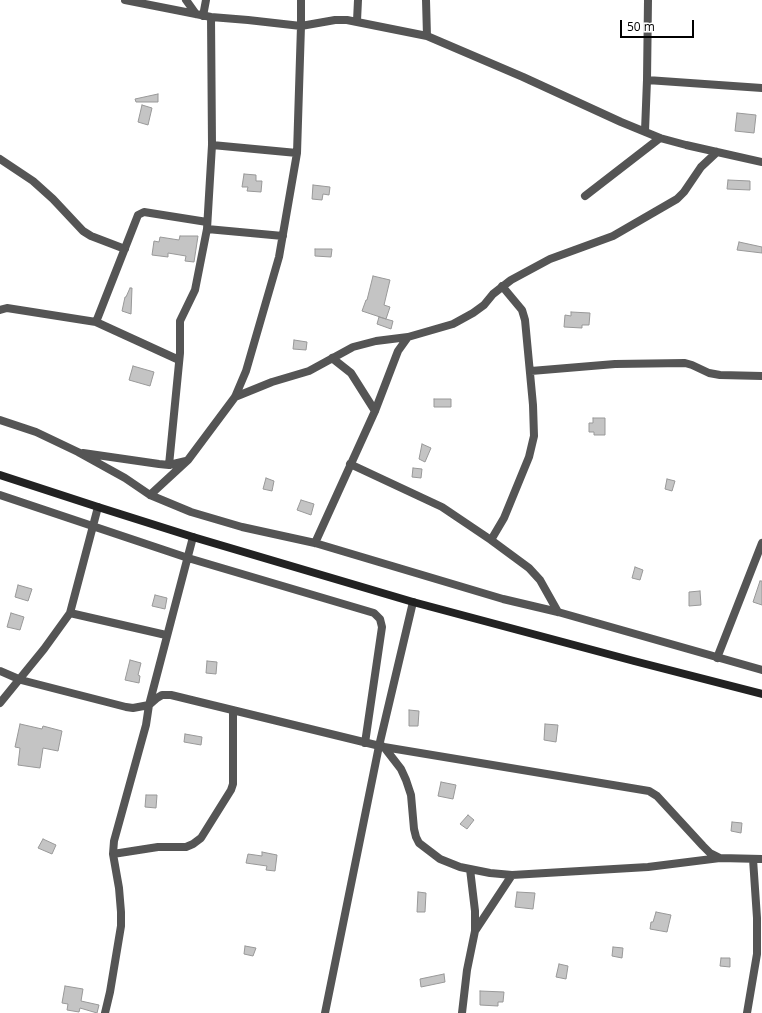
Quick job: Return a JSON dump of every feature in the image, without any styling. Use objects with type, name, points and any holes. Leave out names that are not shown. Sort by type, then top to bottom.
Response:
[{"type":"main road","points":[[0,474],[193,537],[413,602],[612,656],[762,694]]},
{"type":"street","points":[[125,0],[212,17],[301,26],[335,20],[357,21],[427,36],[523,76],[621,122],[660,138],[762,162]]},
{"type":"street","points":[[186,0],[199,15]]},
{"type":"street","points":[[199,15],[206,0]]},
{"type":"street","points":[[150,495],[188,460],[235,396],[246,371],[279,257],[297,153],[301,0]]},
{"type":"street","points":[[357,21],[358,0]]},
{"type":"street","points":[[426,0],[427,36]]},
{"type":"street","points":[[645,131],[648,0]]},
{"type":"street","points":[[169,464],[180,353],[180,321],[195,290],[207,226],[212,145],[212,17]]},
{"type":"street","points":[[647,80],[762,88]]},
{"type":"street","points":[[585,196],[660,138]]},
{"type":"street","points":[[212,145],[297,153]]},
{"type":"street","points":[[235,396],[272,382],[309,371],[354,347],[366,343],[408,337],[453,324],[484,305],[502,286],[550,259],[626,230],[677,199],[684,192],[701,167],[717,152]]},
{"type":"street","points":[[0,159],[34,181],[54,199],[83,231],[91,236],[124,249]]},
{"type":"street","points":[[96,322],[138,215],[141,213],[144,212],[207,226],[283,236]]},
{"type":"street","points":[[491,540],[504,518],[529,457],[534,436],[531,371],[525,320],[522,310],[502,286]]},
{"type":"street","points":[[0,310],[7,308],[96,322],[179,360]]},
{"type":"street","points":[[315,544],[375,411],[398,351],[408,337]]},
{"type":"street","points":[[332,358],[351,373],[375,411]]},
{"type":"street","points":[[531,371],[615,364],[685,363],[709,373],[720,375],[762,376]]},
{"type":"street","points":[[0,420],[36,432],[78,452],[125,478],[150,495],[215,520],[315,544],[503,599],[558,612],[762,670]]},
{"type":"street","points":[[78,452],[159,464],[169,464],[188,460]]},
{"type":"street","points":[[350,464],[442,507],[491,540],[523,563],[534,574],[548,592],[558,612]]},
{"type":"street","points":[[0,495],[188,558],[374,613],[380,619],[382,627],[365,743]]},
{"type":"street","points":[[0,703],[21,680],[70,613],[98,507]]},
{"type":"street","points":[[105,1013],[121,926],[119,888],[113,854],[114,840],[146,726],[149,705],[166,635],[193,537]]},
{"type":"street","points":[[717,658],[762,543]]},
{"type":"street","points":[[325,1013],[413,602]]},
{"type":"street","points":[[70,613],[166,635]]},
{"type":"street","points":[[0,671],[21,680],[126,707],[133,708],[149,705],[157,698],[166,694],[381,747],[649,792],[657,796],[706,850],[720,858]]},
{"type":"street","points":[[113,854],[154,848],[186,847],[201,838],[231,790],[233,784],[233,710]]},
{"type":"street","points":[[381,747],[401,769],[406,780],[411,795],[416,837],[419,842],[440,859],[449,863],[490,873],[512,875],[648,867],[720,858],[762,859]]},
{"type":"street","points":[[747,1013],[757,954],[757,918],[753,859]]},
{"type":"street","points":[[462,1013],[467,970],[475,931],[475,911],[470,869]]},
{"type":"street","points":[[475,931],[512,875]]},
{"type":"building","points":[[158,94],[158,102],[136,102],[135,99]]},
{"type":"building","points":[[142,105],[152,108],[148,125],[138,122]]},
{"type":"building","points":[[737,113],[756,115],[754,133],[735,131]]},
{"type":"building","points":[[244,174],[256,175],[256,181],[262,181],[261,192],[247,191],[248,187],[242,187]]},
{"type":"building","points":[[728,180],[750,181],[750,190],[727,189]]},
{"type":"building","points":[[313,185],[330,187],[329,195],[323,194],[322,200],[312,199]]},
{"type":"building","points":[[180,236],[198,236],[194,262],[185,261],[186,256],[168,253],[168,257],[152,255],[154,241],[159,242],[160,237],[179,240]]},
{"type":"building","points":[[739,242],[762,247],[762,253],[737,250]]},
{"type":"building","points":[[315,249],[332,249],[331,257],[315,256]]},
{"type":"building","points":[[373,276],[390,280],[384,305],[390,307],[386,319],[362,311],[367,300]]},
{"type":"building","points":[[130,288],[132,288],[131,314],[122,311],[125,297]]},
{"type":"building","points":[[571,312],[590,313],[589,325],[582,325],[582,328],[564,327],[565,315],[571,316]]},
{"type":"building","points":[[379,317],[393,321],[391,329],[377,324]]},
{"type":"building","points":[[294,340],[307,342],[306,350],[293,349]]},
{"type":"building","points":[[133,366],[154,372],[150,386],[129,380]]},
{"type":"building","points":[[434,399],[451,399],[451,407],[434,407]]},
{"type":"building","points":[[593,418],[605,418],[605,435],[594,435],[594,432],[589,432],[589,423],[593,423]]},
{"type":"building","points":[[422,444],[431,448],[425,462],[419,459]]},
{"type":"building","points":[[413,468],[422,469],[421,478],[412,477]]},
{"type":"building","points":[[266,478],[274,481],[272,491],[263,489]]},
{"type":"building","points":[[667,479],[675,481],[672,491],[665,489]]},
{"type":"building","points":[[301,500],[314,504],[311,515],[297,510]]},
{"type":"building","points":[[635,567],[643,570],[640,580],[632,578]]},
{"type":"building","points":[[760,581],[762,581],[762,605],[753,602]]},
{"type":"building","points":[[18,585],[32,589],[28,601],[15,597]]},
{"type":"building","points":[[700,591],[701,605],[689,606],[689,592]]},
{"type":"building","points":[[155,595],[167,598],[165,609],[152,606]]},
{"type":"building","points":[[11,613],[24,617],[20,630],[7,627]]},
{"type":"building","points":[[130,660],[141,663],[138,675],[140,676],[139,683],[125,680]]},
{"type":"building","points":[[207,661],[217,662],[216,674],[206,673]]},
{"type":"building","points":[[409,710],[419,711],[418,726],[409,726]]},
{"type":"building","points":[[20,724],[42,729],[43,726],[62,731],[58,751],[43,748],[40,768],[18,765],[20,748],[15,747]]},
{"type":"building","points":[[545,724],[558,725],[556,742],[544,740]]},
{"type":"building","points":[[185,734],[202,737],[201,745],[184,742]]},
{"type":"building","points":[[441,782],[456,785],[453,799],[438,796]]},
{"type":"building","points":[[146,795],[157,795],[156,808],[145,807]]},
{"type":"building","points":[[468,815],[474,820],[467,829],[460,824]]},
{"type":"building","points":[[732,822],[742,823],[741,833],[731,831]]},
{"type":"building","points":[[43,839],[56,845],[52,854],[38,848]]},
{"type":"building","points":[[262,852],[277,855],[275,871],[266,870],[267,866],[246,863],[248,854],[262,856]]},
{"type":"building","points":[[418,892],[426,893],[425,912],[417,912]]},
{"type":"building","points":[[517,892],[535,893],[533,909],[515,907]]},
{"type":"building","points":[[656,912],[671,915],[667,932],[650,929],[651,922],[653,922]]},
{"type":"building","points":[[245,946],[256,948],[253,956],[244,954]]},
{"type":"building","points":[[613,947],[623,948],[622,958],[612,956]]},
{"type":"building","points":[[721,958],[730,958],[730,967],[720,966]]},
{"type":"building","points":[[559,964],[568,966],[566,979],[556,977]]},
{"type":"building","points":[[444,974],[445,982],[421,987],[420,979]]},
{"type":"building","points":[[65,986],[83,989],[81,1001],[99,1005],[97,1013],[80,1008],[79,1012],[67,1010],[68,1004],[62,1003]]},
{"type":"building","points":[[480,991],[504,992],[503,1002],[498,1002],[498,1006],[480,1005]]}]
